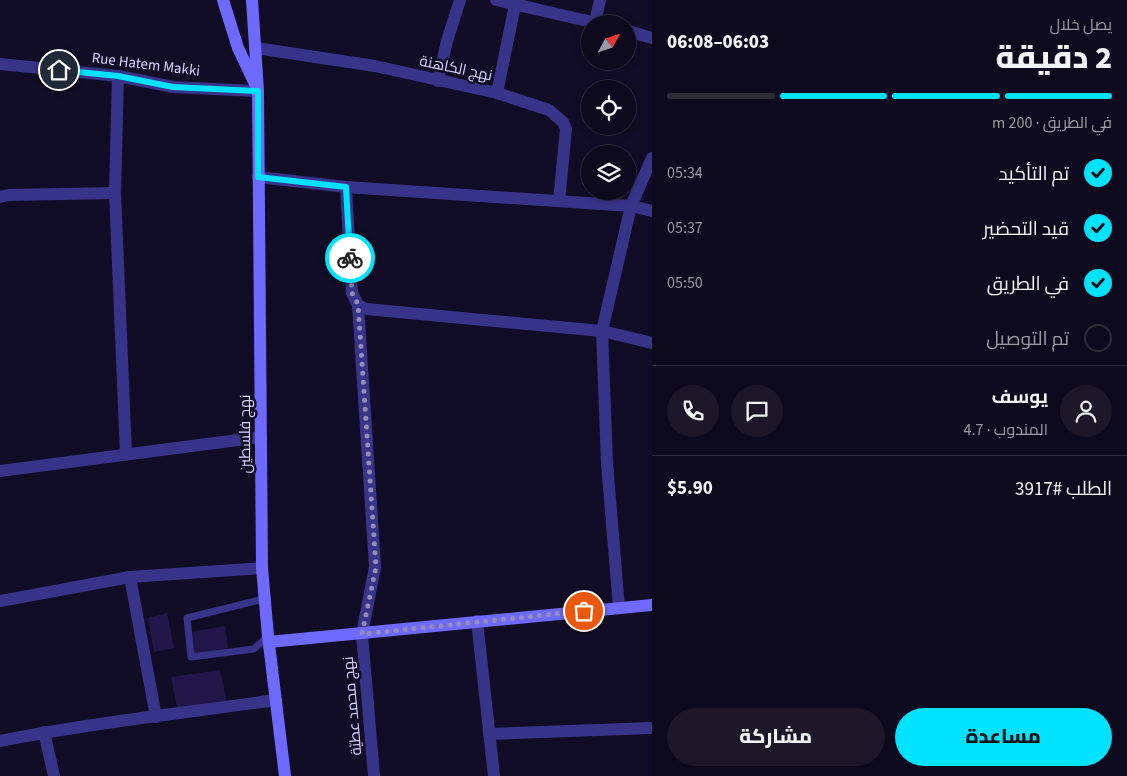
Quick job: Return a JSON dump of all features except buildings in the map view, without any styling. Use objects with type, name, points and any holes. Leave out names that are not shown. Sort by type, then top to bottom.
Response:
[{"type":"main road","name":"نهج فلسطين","points":[[223,0],[238,48],[258,91]]},
{"type":"main road","name":"نهج فلسطين","points":[[252,0],[258,91],[262,568],[268,639],[285,776]]},
{"type":"main road","points":[[268,639],[362,634],[652,605]]},
{"type":"street","points":[[438,81],[447,41],[460,0]]},
{"type":"street","points":[[496,0],[516,2],[581,19]]},
{"type":"street","points":[[599,15],[600,0]]},
{"type":"street","points":[[497,93],[516,2]]},
{"type":"street","points":[[636,33],[652,38]]},
{"type":"street","name":"نهج الكاهنة","points":[[256,48],[375,66],[497,93],[549,110],[563,122],[566,136],[559,201]]},
{"type":"street","name":"Rue Hatem Makki","points":[[0,64],[118,76],[173,87],[258,91]]},
{"type":"street","points":[[118,76],[115,193],[126,454]]},
{"type":"street","points":[[619,608],[607,463],[602,330],[631,206],[652,158]]},
{"type":"street","points":[[258,177],[346,187],[631,206],[652,211]]},
{"type":"street","name":"نهج محمد عطيّة","points":[[346,187],[352,293],[358,304],[376,567],[362,634],[374,776]]},
{"type":"street","points":[[0,197],[8,195],[115,193]]},
{"type":"street","points":[[358,304],[366,309],[602,330],[652,343]]},
{"type":"street","points":[[0,471],[261,437]]},
{"type":"street","points":[[0,601],[130,577],[262,568]]},
{"type":"street","points":[[130,577],[156,718]]},
{"type":"street","points":[[477,621],[494,776]]},
{"type":"street","points":[[0,741],[96,723],[156,718],[276,700]]},
{"type":"street","points":[[489,734],[652,728]]},
{"type":"street","points":[[44,732],[54,776]]},
{"type":"lane","points":[[264,599],[187,618],[191,656],[254,649],[268,639]]},
{"type":"way so far","points":[[350,258],[352,293],[358,304],[376,567],[362,634],[584,611]]},
{"type":"route","points":[[59,70],[118,76],[173,87],[258,91],[258,177],[346,187],[350,258]]}]
